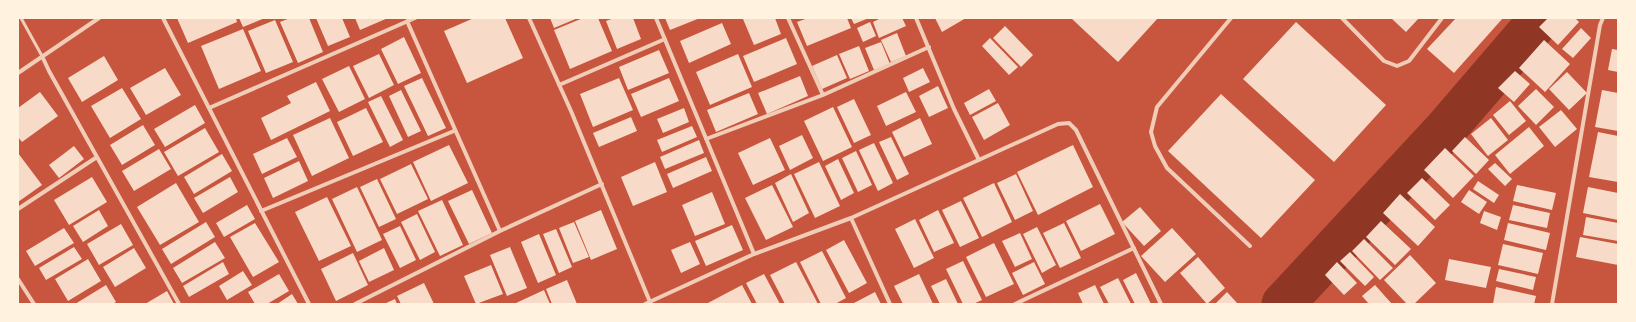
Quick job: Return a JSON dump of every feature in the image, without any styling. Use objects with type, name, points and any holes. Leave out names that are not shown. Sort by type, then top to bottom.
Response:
[{"type":"street","points":[[18,73],[98,18]]},
{"type":"street","points":[[163,18],[309,304]]},
{"type":"street","points":[[209,108],[414,18]]},
{"type":"street","points":[[529,18],[602,184],[647,303],[754,254],[852,218],[1058,124],[1069,123],[1076,130],[1161,304]]},
{"type":"street","points":[[656,18],[754,254]]},
{"type":"street","points":[[788,18],[823,94]]},
{"type":"street","points":[[916,18],[954,109],[979,160]]},
{"type":"street","points":[[1231,18],[1157,107],[1151,132],[1155,146],[1167,168],[1250,246]]},
{"type":"street","points":[[1342,18],[1384,61],[1397,66],[1408,61],[1442,18]]},
{"type":"street","points":[[1552,304],[1600,25],[1603,18]]},
{"type":"street","points":[[407,21],[454,131],[500,231]]},
{"type":"street","points":[[559,85],[665,39]]},
{"type":"street","points":[[706,139],[823,94],[929,47]]},
{"type":"street","points":[[42,56],[179,304]]},
{"type":"street","points":[[261,212],[454,131]]},
{"type":"street","points":[[18,209],[97,157]]},
{"type":"street","points":[[355,304],[500,231],[602,184]]},
{"type":"street","points":[[852,218],[890,304]]},
{"type":"street","points":[[1015,304],[1134,248]]},
{"type":"street","points":[[18,280],[34,304]]},
{"type":"lane","points":[[21,18],[42,56]]},
{"type":"building","points":[[177,18],[236,18],[237,22],[188,43]]},
{"type":"building","points":[[239,18],[265,18],[243,27]]},
{"type":"building","points":[[290,18],[309,18],[323,52],[298,63],[280,22]]},
{"type":"building","points":[[316,18],[342,18],[350,37],[328,46]]},
{"type":"building","points":[[355,18],[388,18],[360,30]]},
{"type":"building","points":[[474,18],[505,18],[523,58],[467,83],[444,31]]},
{"type":"building","points":[[550,18],[578,18],[554,28]]},
{"type":"building","points":[[583,18],[598,18],[612,51],[570,69],[554,30]]},
{"type":"building","points":[[614,18],[633,18],[641,39],[617,49],[606,21]]},
{"type":"building","points":[[665,18],[700,18],[670,30]]},
{"type":"building","points":[[775,18],[781,34],[754,45],[743,19]]},
{"type":"building","points":[[808,18],[847,18],[851,28],[807,46],[797,22]]},
{"type":"building","points":[[851,18],[869,18],[854,24]]},
{"type":"building","points":[[881,18],[902,18],[906,26],[879,38],[873,22]]},
{"type":"building","points":[[935,18],[966,18],[942,32]]},
{"type":"building","points":[[1071,18],[1158,18],[1118,62]]},
{"type":"building","points":[[1391,18],[1419,18],[1406,32]]},
{"type":"building","points":[[1456,18],[1503,18],[1454,73],[1427,49]]},
{"type":"building","points":[[1548,18],[1575,18],[1579,22],[1558,45],[1539,27]]},
{"type":"building","points":[[275,20],[293,62],[266,73],[248,31]]},
{"type":"building","points":[[870,22],[876,36],[863,42],[857,28]]},
{"type":"building","points":[[1296,22],[1386,105],[1334,162],[1243,79]]},
{"type":"building","points":[[722,23],[731,44],[689,63],[680,41]]},
{"type":"building","points":[[1005,26],[1033,55],[1021,67],[993,38]]},
{"type":"building","points":[[1581,28],[1591,38],[1573,58],[1562,49]]},
{"type":"building","points":[[243,29],[261,71],[219,89],[201,46]]},
{"type":"building","points":[[897,33],[906,56],[891,62],[881,40]]},
{"type":"building","points":[[404,37],[421,73],[398,84],[381,49]]},
{"type":"building","points":[[786,38],[797,64],[754,82],[743,56]]},
{"type":"building","points":[[990,38],[1018,67],[1009,75],[982,46]]},
{"type":"building","points":[[1544,40],[1570,64],[1545,92],[1519,68]]},
{"type":"building","points":[[881,42],[890,64],[874,70],[865,48]]},
{"type":"building","points":[[859,46],[869,71],[850,79],[839,54]]},
{"type":"building","points":[[1612,49],[1618,50],[1618,72],[1608,70]]},
{"type":"building","points":[[659,50],[669,73],[628,90],[619,67]]},
{"type":"building","points":[[379,54],[394,85],[369,98],[353,66]]},
{"type":"building","points":[[738,54],[752,87],[710,105],[696,72]]},
{"type":"building","points":[[837,55],[847,78],[822,89],[812,66]]},
{"type":"building","points":[[104,56],[118,80],[82,102],[68,78]]},
{"type":"building","points":[[349,66],[365,99],[339,112],[322,79]]},
{"type":"building","points":[[165,68],[181,95],[146,115],[130,88]]},
{"type":"building","points":[[923,68],[930,82],[909,92],[903,78]]},
{"type":"building","points":[[1515,71],[1530,84],[1514,102],[1498,88]]},
{"type":"building","points":[[1567,72],[1587,93],[1569,110],[1549,89]]},
{"type":"building","points":[[800,76],[808,96],[767,114],[758,93]]},
{"type":"building","points":[[422,78],[446,128],[428,136],[404,86]]},
{"type":"building","points":[[619,78],[633,110],[593,127],[580,94]]},
{"type":"building","points":[[669,78],[679,101],[641,117],[631,94]]},
{"type":"building","points":[[316,82],[330,111],[271,140],[261,118],[291,103],[287,96]]},
{"type":"building","points":[[938,86],[948,108],[929,117],[919,96]]},
{"type":"building","points":[[122,88],[141,119],[110,138],[91,106]]},
{"type":"building","points":[[989,89],[996,101],[970,115],[964,103]]},
{"type":"building","points":[[1536,89],[1554,107],[1536,125],[1518,106]]},
{"type":"building","points":[[401,90],[421,131],[408,137],[389,96]]},
{"type":"building","points":[[1602,90],[1618,93],[1618,131],[1595,127]]},
{"type":"building","points":[[40,92],[58,116],[22,142],[18,137],[18,108]]},
{"type":"building","points":[[906,92],[916,112],[886,126],[877,106]]},
{"type":"building","points":[[749,93],[758,114],[716,132],[707,110]]},
{"type":"building","points":[[1221,94],[1315,180],[1261,238],[1168,151]]},
{"type":"building","points":[[381,96],[403,140],[390,147],[368,102]]},
{"type":"building","points":[[854,99],[871,135],[854,143],[837,107]]},
{"type":"building","points":[[1510,101],[1526,121],[1509,135],[1493,115]]},
{"type":"building","points":[[998,103],[1010,125],[984,140],[972,117]]},
{"type":"building","points":[[195,105],[205,123],[165,147],[154,129]]},
{"type":"building","points":[[833,107],[852,147],[823,161],[804,121]]},
{"type":"building","points":[[366,108],[383,142],[353,156],[337,122]]},
{"type":"building","points":[[684,108],[689,122],[663,133],[657,119]]},
{"type":"building","points":[[1561,110],[1577,129],[1555,147],[1539,127]]},
{"type":"building","points":[[631,117],[637,131],[599,147],[593,133]]},
{"type":"building","points":[[330,118],[349,158],[312,176],[293,135]]},
{"type":"building","points":[[920,118],[932,144],[904,157],[892,132]]},
{"type":"building","points":[[1491,118],[1508,140],[1488,156],[1471,134]]},
{"type":"building","points":[[143,125],[155,145],[122,165],[110,145]]},
{"type":"building","points":[[692,126],[697,137],[662,152],[657,140]]},
{"type":"building","points":[[1529,127],[1544,146],[1510,174],[1495,155]]},
{"type":"building","points":[[205,128],[219,152],[178,176],[164,152]]},
{"type":"building","points":[[1598,132],[1618,136],[1618,182],[1589,177]]},
{"type":"building","points":[[802,135],[813,158],[790,170],[779,146]]},
{"type":"building","points":[[891,137],[909,174],[897,180],[879,142]]},
{"type":"building","points":[[1465,137],[1489,160],[1476,174],[1452,151]]},
{"type":"building","points":[[287,138],[297,157],[262,174],[253,154]]},
{"type":"building","points":[[770,138],[785,170],[753,185],[738,153]]},
{"type":"building","points":[[699,140],[704,153],[665,169],[660,157]]},
{"type":"building","points":[[874,143],[893,183],[878,191],[859,150]]},
{"type":"building","points":[[449,145],[468,183],[431,201],[413,162]]},
{"type":"building","points":[[1073,145],[1093,187],[1038,215],[1017,172]]},
{"type":"building","points":[[74,146],[84,159],[59,178],[49,165]]},
{"type":"building","points":[[1445,148],[1474,176],[1453,198],[1424,170]]},
{"type":"building","points":[[159,149],[171,169],[134,191],[122,171]]},
{"type":"building","points":[[856,151],[872,185],[858,192],[842,158]]},
{"type":"building","points":[[18,153],[42,185],[18,202]]},
{"type":"building","points":[[222,154],[232,171],[194,194],[184,177]]},
{"type":"building","points":[[706,157],[712,171],[673,188],[667,174]]},
{"type":"building","points":[[838,159],[854,193],[841,200],[825,166]]},
{"type":"building","points":[[299,161],[308,181],[273,198],[264,178]]},
{"type":"building","points":[[655,162],[667,192],[633,206],[621,177]]},
{"type":"building","points":[[819,162],[840,206],[815,218],[794,174]]},
{"type":"building","points":[[1495,163],[1512,179],[1505,186],[1488,169]]},
{"type":"building","points":[[411,164],[428,199],[397,214],[380,179]]},
{"type":"building","points":[[791,174],[809,213],[793,222],[775,183]]},
{"type":"building","points":[[1016,174],[1033,211],[1015,220],[997,183]]},
{"type":"building","points":[[92,177],[107,202],[69,225],[54,200]]},
{"type":"building","points":[[230,177],[238,192],[203,213],[194,198]]},
{"type":"building","points":[[1422,178],[1450,205],[1435,220],[1407,193]]},
{"type":"building","points":[[377,179],[396,219],[379,227],[360,187]]},
{"type":"building","points":[[1478,181],[1499,195],[1494,203],[1473,189]]},
{"type":"building","points":[[176,183],[199,222],[160,245],[137,207]]},
{"type":"building","points":[[994,183],[1012,222],[982,237],[963,198]]},
{"type":"building","points":[[772,185],[793,227],[766,240],[745,198]]},
{"type":"building","points":[[1517,185],[1556,193],[1552,210],[1513,201]]},
{"type":"building","points":[[357,187],[382,240],[357,252],[332,199]]},
{"type":"building","points":[[1588,187],[1618,193],[1618,220],[1583,213]]},
{"type":"building","points":[[472,190],[492,233],[469,244],[448,201]]},
{"type":"building","points":[[1469,190],[1487,202],[1479,214],[1461,202]]},
{"type":"building","points":[[712,192],[725,224],[695,236],[682,205]]},
{"type":"building","points":[[1400,194],[1435,227],[1418,246],[1383,213]]},
{"type":"building","points":[[327,197],[351,246],[319,261],[295,212]]},
{"type":"building","points":[[442,200],[463,245],[440,256],[418,211]]},
{"type":"building","points":[[961,201],[979,238],[960,247],[942,210]]},
{"type":"building","points":[[1100,204],[1115,234],[1081,251],[1066,221]]},
{"type":"building","points":[[247,205],[255,219],[224,237],[216,223]]},
{"type":"building","points":[[1513,205],[1550,213],[1547,228],[1509,220]]},
{"type":"building","points":[[1140,207],[1161,231],[1144,246],[1122,222]]},
{"type":"building","points":[[99,210],[108,226],[83,242],[73,226]]},
{"type":"building","points":[[601,210],[617,249],[591,260],[575,221]]},
{"type":"building","points":[[938,210],[954,243],[934,252],[919,220]]},
{"type":"building","points":[[1484,211],[1501,217],[1497,230],[1480,223]]},
{"type":"building","points":[[417,214],[435,252],[420,260],[401,222]]},
{"type":"building","points":[[1586,217],[1618,223],[1618,241],[1583,235]]},
{"type":"building","points":[[915,219],[934,258],[914,268],[895,229]]},
{"type":"building","points":[[1381,221],[1411,249],[1395,265],[1366,237]]},
{"type":"building","points":[[206,222],[215,237],[171,264],[162,249]]},
{"type":"building","points":[[574,222],[589,257],[573,263],[559,228]]},
{"type":"building","points":[[255,223],[279,262],[253,277],[230,237]]},
{"type":"building","points":[[1064,223],[1081,258],[1060,268],[1043,233]]},
{"type":"building","points":[[1508,223],[1550,233],[1546,250],[1504,240]]},
{"type":"building","points":[[121,224],[133,245],[99,265],[87,244]]},
{"type":"building","points":[[732,225],[743,250],[706,266],[695,241]]},
{"type":"building","points":[[400,226],[416,260],[400,268],[383,234]]},
{"type":"building","points":[[1037,227],[1056,265],[1042,273],[1023,234]]},
{"type":"building","points":[[64,228],[74,243],[35,266],[26,251]]},
{"type":"building","points":[[1172,228],[1196,254],[1165,282],[1141,256]]},
{"type":"building","points":[[556,229],[572,267],[559,273],[543,234]]},
{"type":"building","points":[[1020,233],[1032,259],[1015,267],[1002,241]]},
{"type":"building","points":[[539,234],[556,275],[538,283],[521,242]]},
{"type":"building","points":[[1580,237],[1618,244],[1618,265],[1576,257]]},
{"type":"building","points":[[1364,239],[1393,268],[1380,280],[1352,251]]},
{"type":"building","points":[[844,240],[867,283],[849,293],[826,250]]},
{"type":"building","points":[[215,242],[225,258],[182,283],[173,268]]},
{"type":"building","points":[[690,242],[700,264],[681,273],[671,250]]},
{"type":"building","points":[[994,243],[1014,284],[986,297],[966,257]]},
{"type":"building","points":[[1503,244],[1543,253],[1538,274],[1498,265]]},
{"type":"building","points":[[74,247],[82,259],[46,280],[39,268]]},
{"type":"building","points":[[510,247],[527,288],[507,296],[490,255]]},
{"type":"building","points":[[134,248],[146,268],[115,287],[103,267]]},
{"type":"building","points":[[384,248],[394,270],[369,282],[359,261]]},
{"type":"building","points":[[822,251],[846,298],[835,304],[821,304],[800,262]]},
{"type":"building","points":[[1350,252],[1374,277],[1365,286],[1340,261]]},
{"type":"building","points":[[353,253],[368,285],[336,301],[321,269]]},
{"type":"building","points":[[1410,255],[1436,283],[1414,304],[1407,304],[1384,280]]},
{"type":"building","points":[[1198,257],[1225,288],[1207,304],[1180,273]]},
{"type":"building","points":[[88,259],[101,281],[68,301],[55,279]]},
{"type":"building","points":[[1449,259],[1491,267],[1486,288],[1445,280]]},
{"type":"building","points":[[963,261],[982,300],[973,304],[963,304],[946,269]]},
{"type":"building","points":[[223,262],[229,274],[189,297],[183,286]]},
{"type":"building","points":[[796,262],[818,304],[785,304],[770,275]]},
{"type":"building","points":[[1034,262],[1045,284],[1023,295],[1012,273]]},
{"type":"building","points":[[1337,262],[1357,283],[1344,295],[1325,275]]},
{"type":"building","points":[[491,265],[503,294],[476,304],[464,276]]},
{"type":"building","points":[[1499,269],[1536,277],[1533,290],[1496,281]]},
{"type":"building","points":[[243,271],[252,285],[227,300],[219,286]]},
{"type":"building","points":[[1136,273],[1151,304],[1135,304],[1123,280]]},
{"type":"building","points":[[279,274],[289,291],[267,304],[255,304],[248,292]]},
{"type":"building","points":[[764,274],[780,304],[757,304],[746,283]]},
{"type":"building","points":[[919,274],[933,304],[903,304],[894,286]]},
{"type":"building","points":[[1118,278],[1131,304],[1109,304],[1100,287]]},
{"type":"building","points":[[946,279],[958,304],[940,304],[931,286]]},
{"type":"building","points":[[567,280],[577,304],[552,304],[546,289]]},
{"type":"building","points":[[424,283],[434,304],[401,304],[397,296]]},
{"type":"building","points":[[106,285],[116,302],[112,304],[75,304]]},
{"type":"building","points":[[742,285],[752,304],[706,304]]},
{"type":"building","points":[[1095,285],[1104,304],[1083,304],[1078,293]]},
{"type":"building","points":[[1375,285],[1392,304],[1369,304],[1362,296]]},
{"type":"building","points":[[1496,287],[1536,296],[1534,304],[1493,304]]},
{"type":"building","points":[[544,290],[550,304],[516,304],[516,303]]},
{"type":"building","points":[[167,291],[174,304],[145,304]]},
{"type":"building","points":[[875,292],[881,304],[852,304]]},
{"type":"building","points":[[1227,292],[1238,304],[1215,304]]},
{"type":"building","points":[[292,294],[298,304],[277,304]]},
{"type":"building","points":[[395,299],[397,304],[384,304]]},
{"type":"waterway","points":[[1283,304],[1443,132],[1541,18]]}]
